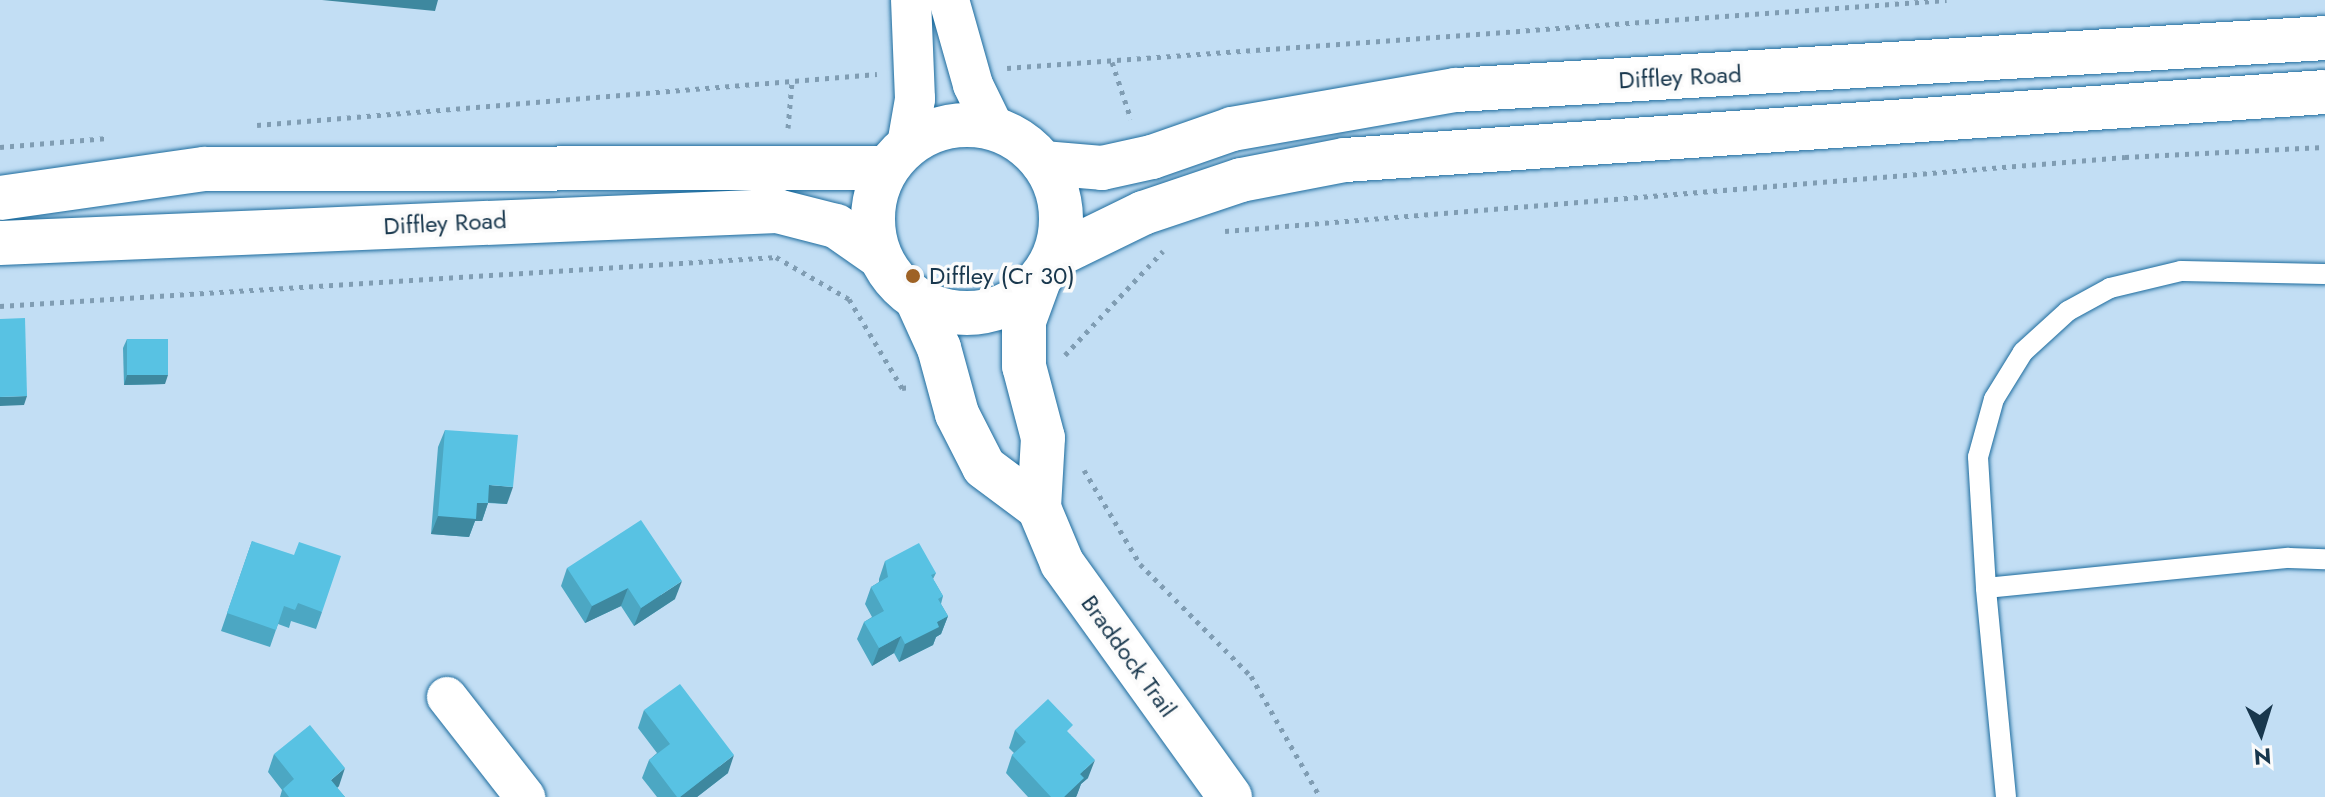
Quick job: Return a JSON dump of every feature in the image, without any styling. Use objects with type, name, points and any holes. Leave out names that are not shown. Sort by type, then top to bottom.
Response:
[{"type":"main road","name":"Diffley Road","points":[[1043,163],[1102,168],[1152,157],[1232,129],[1456,90],[2325,38]]},
{"type":"main road","points":[[1046,269],[1062,224],[1059,202],[1043,163],[1021,141],[994,128],[963,124],[933,130],[896,157],[874,196],[871,226],[879,256],[894,282],[918,302],[948,313],[981,313],[1012,303],[1046,269],[1143,213],[1241,180],[1345,160],[2325,92]]},
{"type":"main road","points":[[0,198],[204,169],[896,157]]},
{"type":"main road","name":"Diffley Road","points":[[0,243],[777,211],[836,226],[879,256]]},
{"type":"main road","name":"Braddock Trail","points":[[1046,269],[1024,321],[1024,366],[1043,438],[1039,508],[1062,563],[1230,797]]},
{"type":"main road","points":[[918,302],[957,414],[984,467],[1039,508]]},
{"type":"street","points":[[896,157],[915,99],[911,0]]},
{"type":"street","points":[[949,0],[968,70],[994,128]]},
{"type":"street","points":[[447,697],[525,797]]},
{"type":"lane","points":[[2006,797],[1986,588],[1978,457],[1994,399],[2023,352],[2056,321],[2110,288],[2181,271],[2325,274]]},
{"type":"lane","points":[[1986,588],[2289,558],[2325,559]]},
{"type":"path","points":[[1222,231],[2125,157],[2325,147]]},
{"type":"path","points":[[1024,366],[1056,365],[1171,242]]},
{"type":"path","points":[[0,306],[776,257],[849,299],[902,388],[947,379]]},
{"type":"path","points":[[1082,465],[1140,564],[1251,676],[1320,797]]},
{"type":"building","points":[[25,318],[27,396],[0,397],[0,319]]},
{"type":"building","points":[[127,339],[168,339],[168,375],[127,375]]},
{"type":"building","points":[[445,430],[518,435],[513,487],[489,485],[488,503],[477,503],[476,519],[438,516]]},
{"type":"building","points":[[641,520],[682,581],[641,608],[628,588],[592,606],[567,568]]},
{"type":"building","points":[[252,541],[294,555],[299,542],[341,556],[322,612],[298,603],[295,610],[284,606],[276,630],[227,613]]},
{"type":"building","points":[[919,543],[936,573],[931,575],[943,596],[938,599],[948,616],[937,622],[939,627],[905,644],[901,636],[879,648],[864,622],[884,611],[871,587],[888,577],[885,561]]},
{"type":"building","points":[[680,684],[734,755],[677,797],[649,760],[670,744],[644,710]]},
{"type":"building","points":[[1048,699],[1073,725],[1067,731],[1095,760],[1080,774],[1084,778],[1064,797],[1051,797],[1012,755],[1026,742],[1015,730]]},
{"type":"building","points":[[310,725],[345,768],[331,780],[345,797],[289,797],[283,789],[294,779],[274,754]]},
{"type":"place","name":"Diffley (Cr 30)","points":[[913,276]]}]
